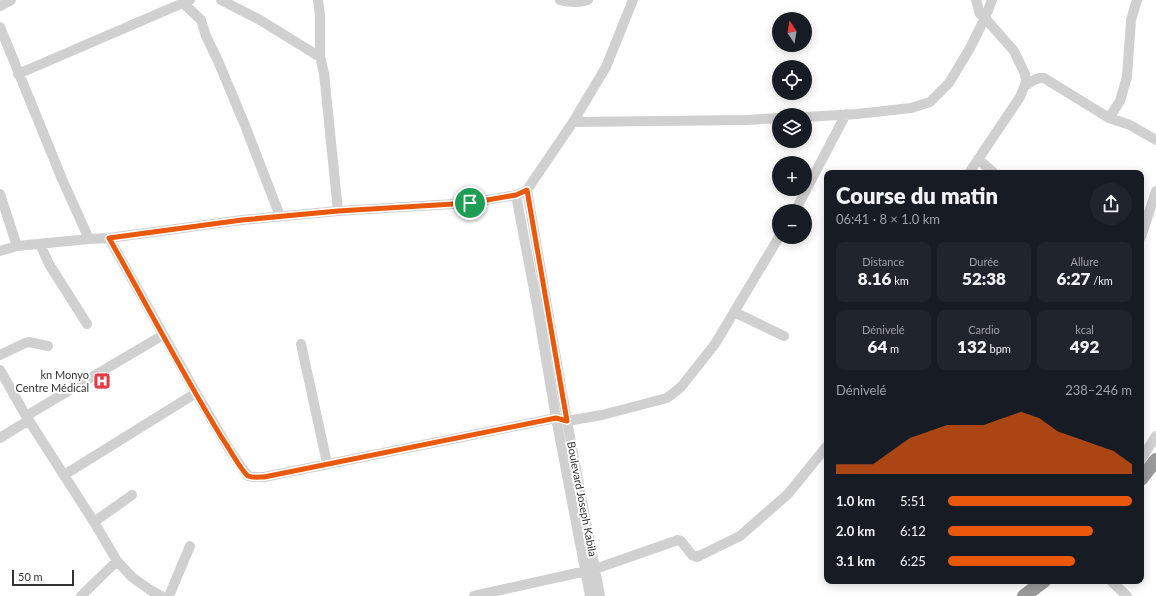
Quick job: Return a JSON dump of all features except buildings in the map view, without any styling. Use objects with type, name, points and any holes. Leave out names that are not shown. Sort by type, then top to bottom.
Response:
[{"type":"highway","points":[[1024,596],[1040,584]]},
{"type":"street","points":[[0,6],[11,0]]},
{"type":"street","points":[[221,0],[260,20],[320,57]]},
{"type":"street","points":[[318,0],[320,15],[320,57],[324,73],[338,211]]},
{"type":"street","points":[[560,0],[572,3],[580,3],[588,0]]},
{"type":"street","points":[[0,251],[17,246],[109,238],[280,216],[470,203],[516,195],[527,190],[573,122],[606,67],[633,0]]},
{"type":"street","points":[[971,170],[1020,97],[1025,86],[1026,79],[1014,51],[980,14],[976,0]]},
{"type":"street","points":[[812,116],[911,108],[930,102],[949,83],[970,48],[992,0]]},
{"type":"street","points":[[1109,118],[1120,101],[1128,77],[1130,20],[1137,0]]},
{"type":"street","points":[[18,74],[187,2],[201,20],[206,36],[244,123],[280,216]]},
{"type":"street","points":[[0,26],[18,74],[89,239]]},
{"type":"street","points":[[1025,86],[1035,79],[1044,78],[1109,118],[1130,126],[1156,140]]},
{"type":"street","points":[[799,204],[846,114]]},
{"type":"street","points":[[573,122],[772,118]]},
{"type":"street","points":[[978,159],[991,170]]},
{"type":"street","name":"Boulevard Joseph Kabila","points":[[527,190],[567,421],[590,570],[590,596]]},
{"type":"street","points":[[1144,228],[1156,191]]},
{"type":"street","points":[[0,194],[17,246]]},
{"type":"street","name":"Boulevard Joseph Kabila","points":[[516,195],[556,418],[590,570],[600,596]]},
{"type":"street","points":[[109,238],[229,449],[248,476],[254,477],[264,477],[327,463],[556,418],[567,421],[602,415],[668,398],[681,387],[715,344],[775,244]]},
{"type":"street","points":[[40,244],[49,264],[87,324]]},
{"type":"street","points":[[734,312],[784,336]]},
{"type":"street","points":[[0,438],[27,418],[163,335]]},
{"type":"street","points":[[0,355],[29,342],[48,346]]},
{"type":"street","points":[[301,344],[327,463]]},
{"type":"street","points":[[0,370],[27,418],[94,522],[117,561],[148,593],[161,596]]},
{"type":"street","points":[[64,475],[196,393]]},
{"type":"street","points":[[1147,462],[1156,436]]},
{"type":"street","points":[[474,596],[590,570],[678,540],[681,541],[692,555],[697,557],[740,536],[788,494],[824,450]]},
{"type":"street","points":[[94,522],[132,495]]},
{"type":"street","points":[[169,596],[190,546]]},
{"type":"street","points":[[81,596],[117,561]]},
{"type":"street","points":[[1114,584],[1127,596]]},
{"type":"place","name":"kn Monyo Centre Médical","points":[[102,381]]},
{"type":"route","points":[[527,190],[567,421],[556,418],[327,463],[264,477],[248,476],[229,449],[212,422],[109,238],[242,220],[338,211],[470,203],[516,195],[527,190]]}]
